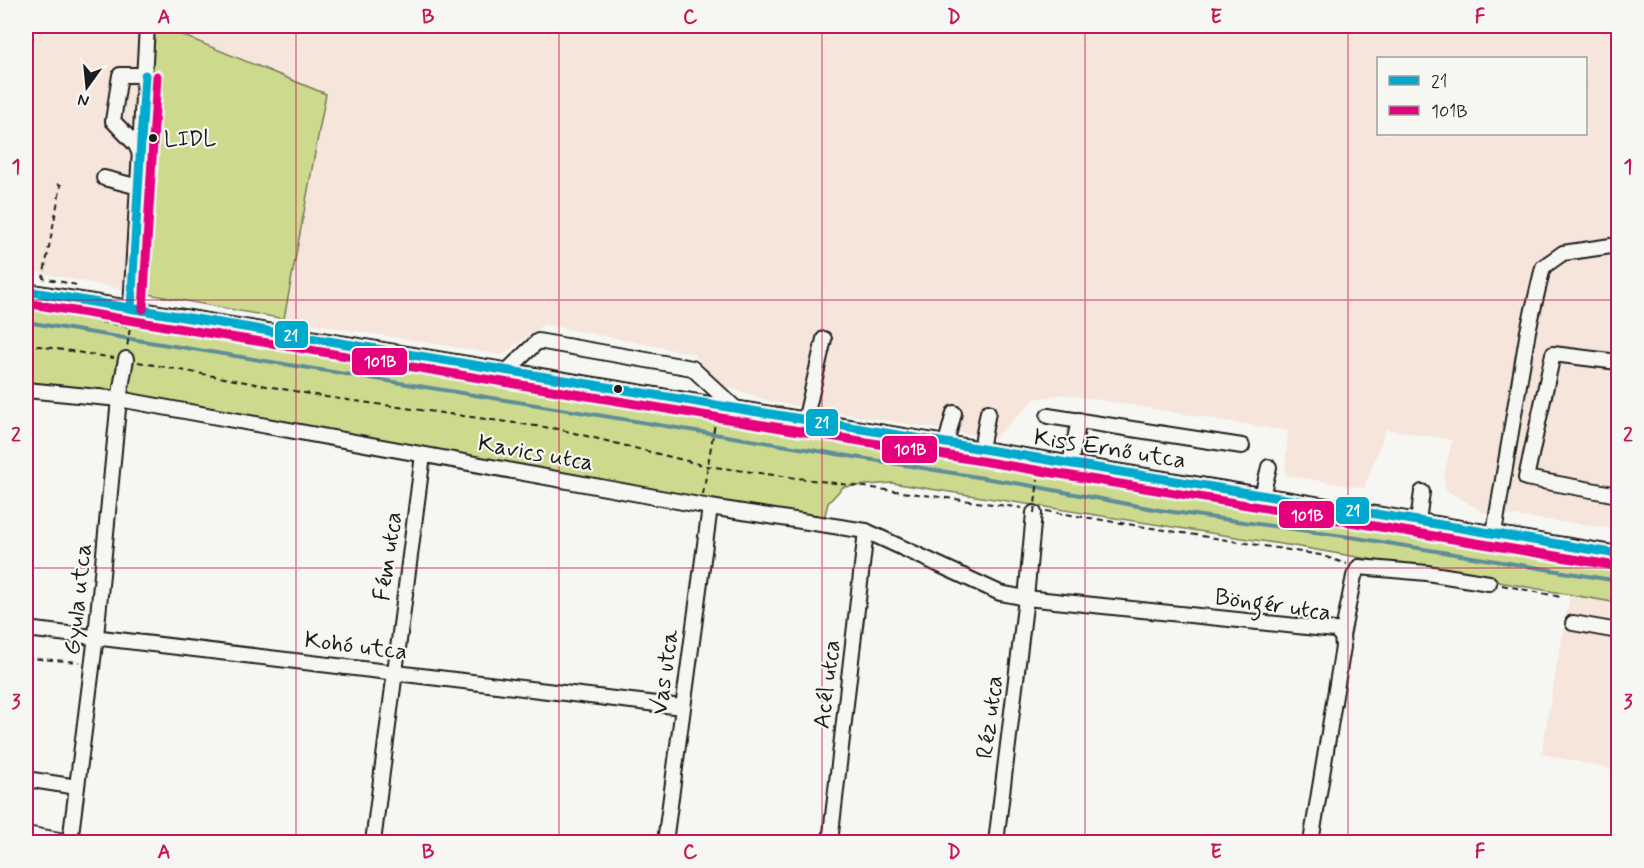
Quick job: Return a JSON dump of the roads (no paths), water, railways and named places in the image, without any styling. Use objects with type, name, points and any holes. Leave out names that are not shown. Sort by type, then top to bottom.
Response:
[{"type":"street","points":[[130,308],[141,156],[147,26]]},
{"type":"street","points":[[141,156],[136,145],[121,133],[113,122],[120,75],[145,75]]},
{"type":"street","points":[[104,178],[139,187]]},
{"type":"street","points":[[1494,533],[1528,331],[1543,267],[1563,253],[1618,245]]},
{"type":"street","name":"Kiss Ernő utca","points":[[26,291],[1618,554]]},
{"type":"street","points":[[806,421],[824,339]]},
{"type":"street","points":[[507,370],[538,341],[692,368],[734,407]]},
{"type":"street","points":[[1618,362],[1553,354],[1526,478],[1618,495]]},
{"type":"street","name":"Gyula utca","points":[[70,842],[96,636],[119,399],[126,359]]},
{"type":"street","name":"Kavics utca","points":[[26,390],[119,399],[710,507],[866,531],[1000,593],[1026,598]]},
{"type":"street","points":[[981,449],[988,412]]},
{"type":"street","points":[[946,443],[954,413]]},
{"type":"street","points":[[1048,416],[1242,446]]},
{"type":"street","points":[[1070,464],[1079,420]]},
{"type":"street","name":"Fém utca","points":[[373,843],[423,455]]},
{"type":"street","points":[[1262,496],[1269,467]]},
{"type":"street","points":[[1418,521],[1422,492]]},
{"type":"street","name":"Vas utca","points":[[664,843],[710,507]]},
{"type":"street","name":"Réz utca","points":[[996,843],[1026,598],[1034,511]]},
{"type":"street","name":"Acél utca","points":[[830,843],[866,531]]},
{"type":"street","points":[[1342,636],[1354,576],[1359,567],[1427,573],[1490,583]]},
{"type":"street","name":"Böngér utca","points":[[1026,598],[1335,630],[1342,636],[1343,647],[1311,843]]},
{"type":"street","points":[[1573,623],[1618,631]]},
{"type":"street","name":"Kohó utca","points":[[26,629],[682,707]]},
{"type":"street","points":[[26,779],[77,787]]},
{"type":"street","points":[[26,834],[70,842]]},
{"type":"waterway","points":[[26,322],[1027,485],[1159,510],[1357,538],[1618,581]]},
{"type":"place","name":"LIDL","points":[[153,138]]}]
